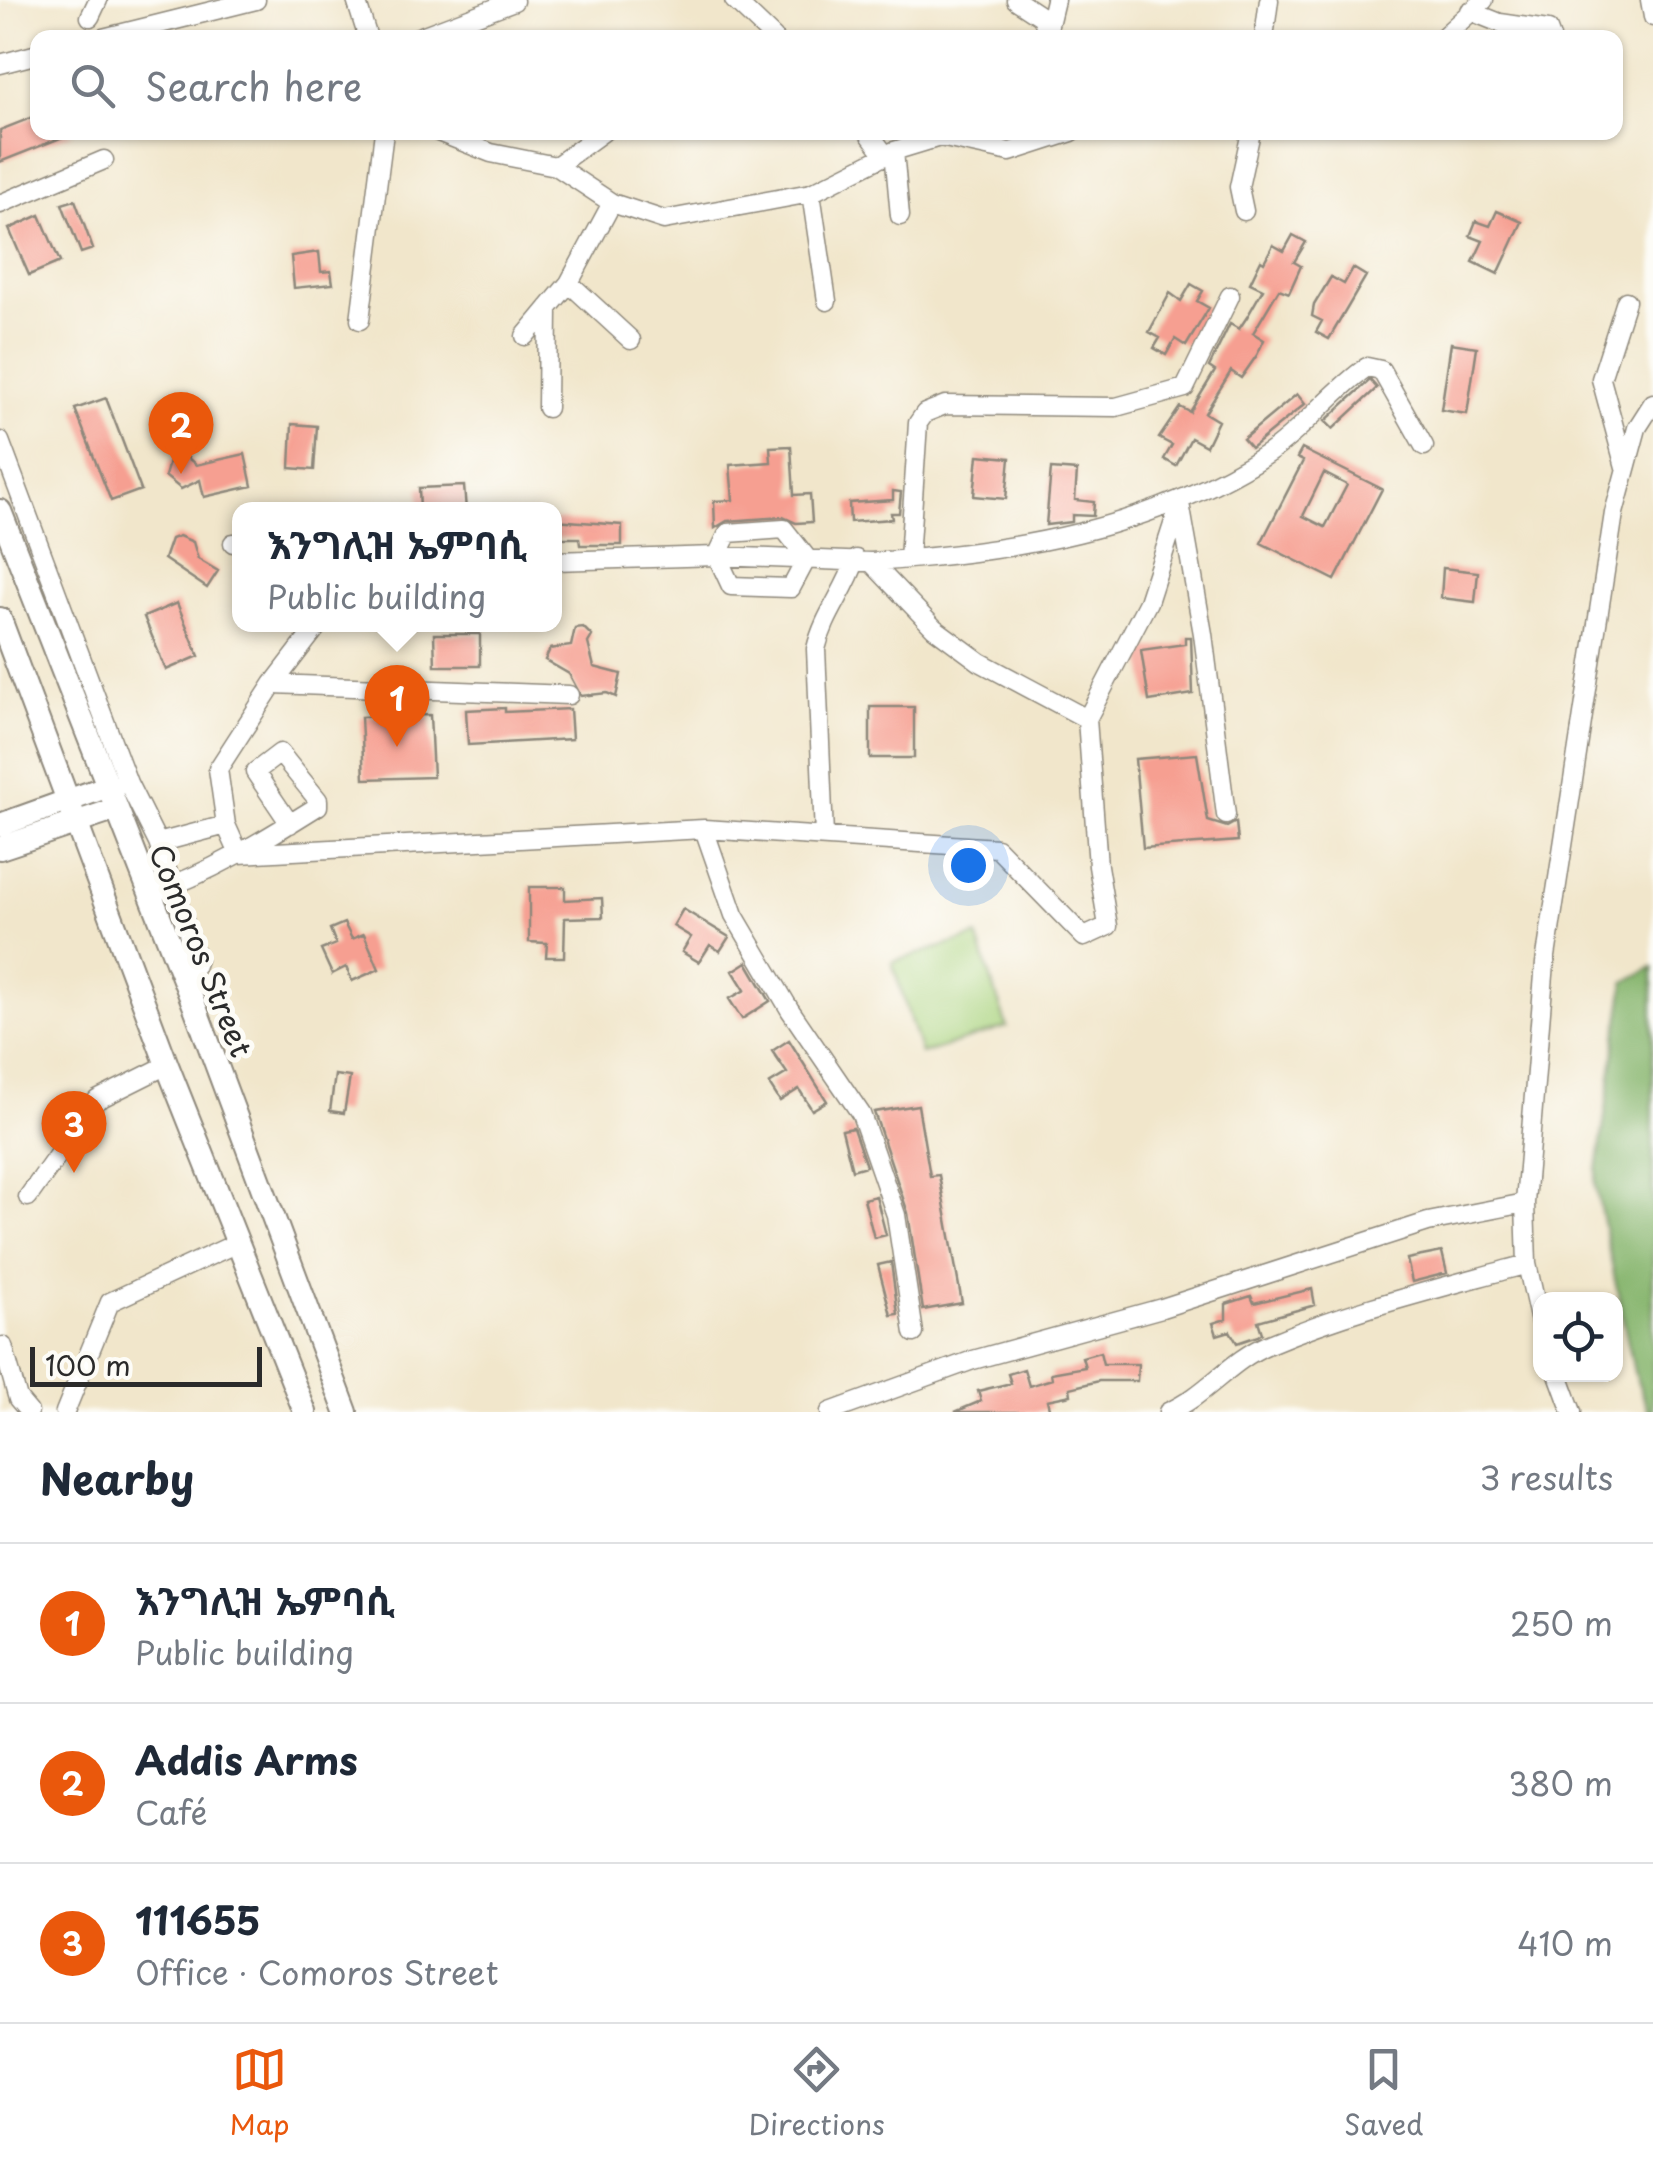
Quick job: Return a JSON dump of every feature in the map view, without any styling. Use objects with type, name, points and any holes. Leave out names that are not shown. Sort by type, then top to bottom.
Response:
[{"type":"main road","name":"Comoros Street","points":[[0,512],[117,785],[114,810],[192,1000],[346,1412]]},
{"type":"main road","points":[[0,619],[167,1065],[305,1412]]},
{"type":"main road","points":[[0,825],[117,785]]},
{"type":"main road","points":[[0,848],[114,810]]},
{"type":"main road","points":[[154,1022],[192,1000]]},
{"type":"street","points":[[136,30],[256,0]]},
{"type":"street","points":[[356,0],[365,30]]},
{"type":"street","points":[[437,30],[514,0]]},
{"type":"street","points":[[734,0],[766,30]]},
{"type":"street","points":[[1016,0],[1049,30]]},
{"type":"street","points":[[1050,30],[1055,0]]},
{"type":"street","points":[[1265,30],[1269,0]]},
{"type":"street","points":[[1650,0],[1653,17]]},
{"type":"street","points":[[1450,30],[1477,5],[1514,26],[1548,30]]},
{"type":"street","points":[[0,64],[30,56]]},
{"type":"street","points":[[360,320],[383,140]]},
{"type":"street","points":[[458,140],[491,153],[556,166],[612,203],[664,220],[811,193],[890,153],[931,140]]},
{"type":"street","points":[[556,166],[593,140]]},
{"type":"street","points":[[876,140],[890,153],[900,216]]},
{"type":"street","points":[[954,140],[1010,152],[1047,140]]},
{"type":"street","points":[[1244,211],[1238,186],[1249,140]]},
{"type":"street","points":[[0,204],[104,160]]},
{"type":"street","points":[[811,193],[827,302]]},
{"type":"street","points":[[525,336],[570,284],[612,203]]},
{"type":"street","points":[[570,284],[631,340]]},
{"type":"street","points":[[910,559],[918,423],[926,412],[944,405],[1116,407],[1185,388],[1230,296]]},
{"type":"street","points":[[1625,468],[1601,379],[1626,301]]},
{"type":"street","points":[[547,408],[548,308]]},
{"type":"street","points":[[562,561],[717,556],[910,559],[1034,542],[1180,503],[1272,450],[1367,367],[1381,370],[1424,446]]},
{"type":"street","points":[[1533,1292],[1527,1264],[1525,1203],[1551,915],[1562,866],[1602,579],[1625,468],[1644,412],[1653,403]]},
{"type":"street","points":[[0,441],[117,785],[158,843],[198,959],[192,1000]]},
{"type":"street","points":[[239,854],[704,829],[997,848],[1084,937],[1108,926],[1098,866],[1087,719],[1148,602],[1180,503]]},
{"type":"street","points":[[1180,503],[1203,634],[1226,814]]},
{"type":"street","points":[[717,556],[728,533],[784,530],[807,558]]},
{"type":"street","points":[[717,556],[731,586],[791,588],[807,558]]},
{"type":"street","points":[[863,560],[934,628],[980,662],[1087,719]]},
{"type":"street","points":[[824,836],[816,649],[823,619],[863,560]]},
{"type":"street","points":[[239,854],[226,825],[218,769],[273,684],[313,632]]},
{"type":"street","points":[[273,684],[568,694]]},
{"type":"street","points":[[148,894],[239,854],[290,824]]},
{"type":"street","points":[[158,843],[226,825]]},
{"type":"street","points":[[704,829],[734,915],[790,1010],[861,1114],[896,1214],[914,1332]]},
{"type":"street","points":[[28,1197],[97,1100],[167,1065]]},
{"type":"street","points":[[830,1412],[973,1360],[1162,1308],[1428,1222],[1525,1203]]},
{"type":"street","points":[[64,1412],[84,1375],[110,1302],[238,1243]]},
{"type":"street","points":[[1168,1412],[1198,1398],[1235,1362],[1268,1344],[1383,1304],[1527,1264]]},
{"type":"street","points":[[4,1346],[18,1399],[29,1412]]},
{"type":"street","points":[[1561,1382],[1572,1412]]},
{"type":"green space","points":[[977,936],[1007,1027],[921,1054],[892,962]]},
{"type":"green space","points":[[1653,967],[1653,1412],[1649,1412],[1634,1372],[1623,1319],[1623,1292],[1617,1292],[1595,1183],[1625,982]]},
{"type":"building","points":[[30,118],[30,140],[55,140],[0,162],[0,130]]},
{"type":"building","points":[[75,200],[93,249],[81,253],[62,204]]},
{"type":"building","points":[[1497,211],[1522,222],[1498,274],[1473,262],[1483,241],[1470,236],[1476,221],[1490,226]]},
{"type":"building","points":[[40,215],[60,262],[29,275],[9,229]]},
{"type":"building","points":[[1293,235],[1306,242],[1294,262],[1301,266],[1289,293],[1279,289],[1253,333],[1264,340],[1257,355],[1241,378],[1231,371],[1205,413],[1218,421],[1206,446],[1191,438],[1176,466],[1164,459],[1172,445],[1159,438],[1180,407],[1190,412],[1215,371],[1209,367],[1230,324],[1239,329],[1247,317],[1263,289],[1250,283],[1261,260],[1264,262],[1273,245],[1284,251]]},
{"type":"building","points":[[319,252],[321,272],[331,271],[333,284],[294,288],[291,256]]},
{"type":"building","points":[[1353,268],[1366,276],[1329,339],[1316,332],[1322,321],[1312,316],[1314,305],[1331,277],[1344,284]]},
{"type":"building","points":[[1191,284],[1203,291],[1197,301],[1209,308],[1186,346],[1175,339],[1166,355],[1154,348],[1160,338],[1149,332],[1170,293],[1181,301]]},
{"type":"building","points":[[1451,343],[1477,347],[1467,414],[1441,410]]},
{"type":"building","points":[[1370,380],[1377,388],[1333,429],[1325,421]]},
{"type":"building","points":[[1297,394],[1305,404],[1251,448],[1243,439]]},
{"type":"building","points":[[106,398],[141,490],[111,501],[75,409]]},
{"type":"building","points":[[292,424],[317,426],[314,470],[290,468]]},
{"type":"building","points":[[791,446],[794,495],[810,494],[812,522],[796,523],[783,517],[727,521],[715,528],[714,501],[733,500],[730,465],[771,462],[770,447]]},
{"type":"building","points":[[1302,449],[1382,489],[1335,580],[1261,543],[1303,461],[1297,458]],"holes":[[[1324,473],[1347,485],[1325,527],[1303,516]]]},
{"type":"building","points":[[245,454],[252,486],[204,497],[200,480],[181,489],[165,476],[169,462],[177,457],[188,458],[196,465]]},
{"type":"building","points":[[978,455],[1010,458],[1006,499],[974,496]]},
{"type":"building","points":[[1051,469],[1077,471],[1075,500],[1094,502],[1093,516],[1072,515],[1072,522],[1046,525]]},
{"type":"building","points":[[464,486],[465,502],[420,502],[419,488]]},
{"type":"building","points":[[893,491],[901,492],[899,513],[891,513],[892,519],[850,522],[849,503],[893,500]]},
{"type":"building","points":[[562,521],[622,525],[622,545],[580,545],[579,538],[562,538]]},
{"type":"building","points":[[179,536],[193,542],[198,559],[218,571],[207,588],[164,559],[171,539]]},
{"type":"building","points":[[1443,568],[1478,572],[1475,602],[1441,598]]},
{"type":"building","points":[[177,603],[199,656],[166,670],[144,617]]},
{"type":"building","points":[[583,627],[592,636],[588,643],[594,667],[621,674],[616,697],[607,693],[581,696],[569,674],[545,660],[550,649],[571,646],[575,628]]},
{"type":"building","points":[[434,634],[480,634],[480,666],[435,666]]},
{"type":"building","points":[[1185,637],[1191,637],[1193,694],[1149,701],[1141,650],[1185,644]]},
{"type":"building","points":[[870,707],[914,707],[914,758],[870,758]]},
{"type":"building","points":[[505,708],[505,712],[570,709],[572,739],[468,745],[466,710]]},
{"type":"building","points":[[430,715],[433,777],[364,779],[361,717]]},
{"type":"building","points":[[1197,754],[1208,821],[1227,827],[1236,822],[1238,841],[1143,848],[1135,759]]},
{"type":"building","points":[[529,887],[565,887],[565,900],[602,898],[603,917],[565,918],[564,957],[546,957],[547,943],[529,942]]},
{"type":"building","points":[[683,909],[729,937],[720,951],[710,945],[699,962],[682,952],[691,937],[673,926]]},
{"type":"building","points":[[344,923],[352,939],[364,934],[379,969],[352,981],[346,967],[332,974],[321,950],[336,944],[330,929]]},
{"type":"building","points":[[747,962],[770,1001],[742,1019],[729,999],[745,990],[733,971]]},
{"type":"building","points":[[789,1040],[827,1101],[812,1110],[799,1089],[780,1101],[769,1084],[787,1073],[772,1051]]},
{"type":"building","points":[[335,1075],[350,1077],[344,1113],[330,1111]]},
{"type":"building","points":[[918,1105],[930,1176],[939,1175],[962,1303],[923,1310],[908,1213],[874,1112]]},
{"type":"building","points":[[853,1128],[866,1166],[852,1170],[842,1130]]},
{"type":"building","points":[[876,1196],[886,1235],[874,1238],[864,1199]]},
{"type":"building","points":[[1442,1252],[1447,1273],[1412,1282],[1407,1259]]},
{"type":"building","points":[[891,1262],[898,1314],[891,1315],[878,1265]]},
{"type":"building","points":[[1312,1289],[1315,1305],[1258,1321],[1262,1333],[1258,1336],[1237,1343],[1230,1331],[1217,1335],[1213,1323],[1226,1319],[1226,1304],[1251,1296],[1254,1303]]},
{"type":"building","points":[[1100,1352],[1103,1364],[1138,1364],[1137,1381],[1099,1381],[1070,1388],[1071,1395],[1047,1400],[1049,1408],[1037,1412],[955,1412],[981,1401],[978,1391],[1011,1383],[1008,1374],[1024,1369],[1029,1386],[1052,1379],[1051,1373],[1085,1367],[1082,1357]]},
{"type":"place","name":"Addis Arms","points":[[181,474]]},
{"type":"place","name":"እንግሊዝ ኤምባሲ","points":[[397,747]]},
{"type":"place","name":"111655","points":[[74,1173]]}]
